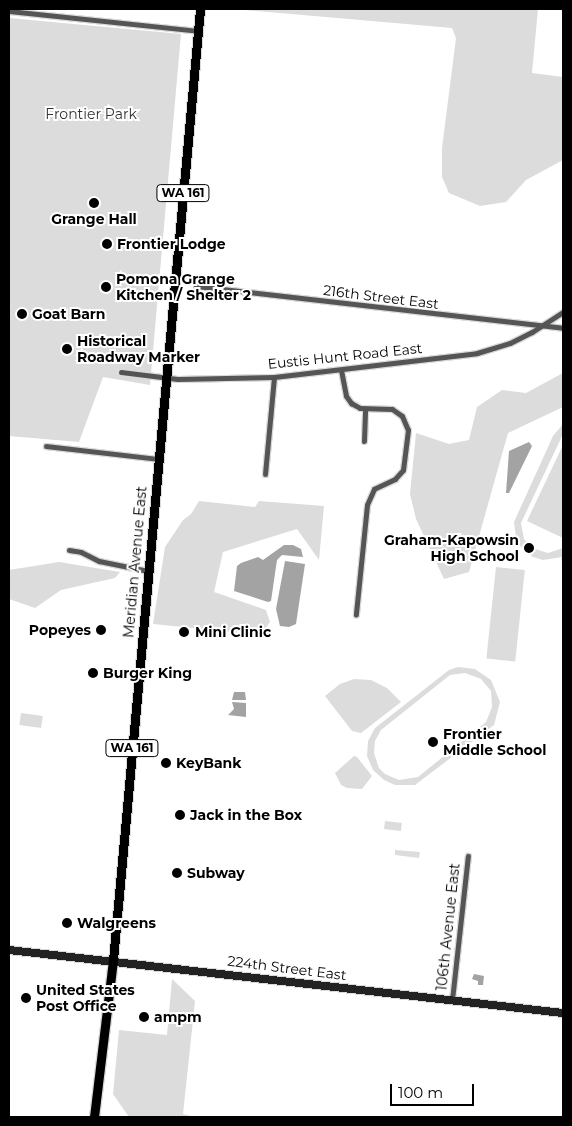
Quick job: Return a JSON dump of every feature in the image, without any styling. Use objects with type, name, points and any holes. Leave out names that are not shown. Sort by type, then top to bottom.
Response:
[{"type":"main road","name":"Meridian Avenue East","points":[[94,1117],[113,960],[200,9]]},
{"type":"main road","name":"224th Street East","points":[[9,950],[113,960],[563,1013]]},
{"type":"street","points":[[9,11],[198,31]]},
{"type":"street","name":"216th Street East","points":[[196,286],[563,328]]},
{"type":"street","name":"Eustis Hunt Road East","points":[[120,372],[167,378],[274,377],[484,352],[510,343],[563,312]]},
{"type":"street","points":[[341,370],[346,396],[351,403],[365,409],[387,408],[402,416],[408,430],[408,445],[403,470],[399,476],[378,486],[369,498],[356,614]]},
{"type":"street","points":[[265,474],[274,377]]},
{"type":"street","points":[[364,441],[365,409]]},
{"type":"street","points":[[46,446],[159,458]]},
{"type":"street","points":[[69,550],[81,552],[99,561],[148,571]]},
{"type":"street","name":"106th Avenue East","points":[[452,1000],[468,856]]},
{"type":"green space","points":[[233,9],[538,9],[532,73],[563,77],[563,160],[526,180],[506,202],[480,206],[449,193],[442,177],[442,148],[456,38],[452,28]]},
{"type":"green space","name":"Frontier Park","points":[[9,18],[181,34],[150,385],[103,377],[79,442],[9,436]]},
{"type":"green space","points":[[563,373],[563,407],[508,433],[469,572],[444,579],[416,519],[410,494],[416,433],[449,444],[469,440],[477,407],[502,390],[526,393]]},
{"type":"green space","points":[[563,424],[563,434],[521,523],[524,539],[532,548],[548,553],[563,548],[563,561],[561,560],[562,557],[543,560],[533,557],[521,547],[516,538],[514,522],[553,436]]},
{"type":"green space","points":[[563,445],[563,538],[527,521]]},
{"type":"green space","points":[[199,501],[255,507],[259,501],[324,506],[319,560],[297,529],[223,552],[214,592],[266,610],[270,622],[261,635],[153,624],[165,547],[183,520],[191,514]]},
{"type":"green space","points":[[59,562],[120,572],[115,578],[61,590],[35,608],[9,599],[9,570]]},
{"type":"green space","points":[[496,567],[525,570],[515,662],[486,658]]},
{"type":"green space","points":[[458,667],[475,669],[491,680],[500,702],[494,725],[415,785],[395,785],[384,780],[373,770],[367,756],[368,741],[375,728],[449,670]],"holes":[[[465,673],[481,679],[491,691],[492,707],[486,722],[418,777],[399,780],[385,774],[379,768],[374,753],[375,741],[381,730],[450,675]]]},
{"type":"green space","points":[[354,679],[371,680],[387,688],[401,702],[361,733],[352,731],[325,696],[340,684]]},
{"type":"green space","points":[[21,713],[43,716],[41,728],[19,725]]},
{"type":"green space","points":[[354,756],[357,757],[372,776],[362,789],[347,788],[341,785],[335,773]]},
{"type":"green space","points":[[385,821],[402,823],[401,831],[384,829]]},
{"type":"green space","points":[[395,850],[420,852],[419,858],[395,855]]},
{"type":"green space","points":[[172,979],[195,1001],[183,1114],[195,1117],[129,1117],[113,1094],[119,1030],[167,1035]]},
{"type":"shaded area","points":[[529,442],[532,446],[509,493],[506,493],[509,451]]},
{"type":"shaded area","points":[[284,545],[293,545],[301,549],[303,557],[282,555],[277,560],[271,601],[268,602],[234,591],[237,566],[258,557],[263,560]]},
{"type":"shaded area","points":[[285,561],[305,564],[296,624],[289,627],[280,626],[276,609]]},
{"type":"shaded area","points":[[234,692],[245,692],[246,700],[232,700]]},
{"type":"shaded area","points":[[232,702],[246,703],[246,717],[228,715],[234,709]]},
{"type":"shaded area","points":[[474,974],[484,976],[483,985],[478,985],[478,981],[472,979]]},
{"type":"place","name":"Grange Hall","points":[[94,203]]},
{"type":"place","name":"Frontier Lodge","points":[[107,244]]},
{"type":"place","name":"Pomona Grange Kitchen / Shelter 2","points":[[106,287]]},
{"type":"place","name":"Goat Barn","points":[[22,314]]},
{"type":"place","name":"Historical Roadway Marker","points":[[67,349]]},
{"type":"place","name":"Graham-Kapowsin High School","points":[[529,548]]},
{"type":"place","name":"Popeyes","points":[[101,630]]},
{"type":"place","name":"Mini Clinic","points":[[184,632]]},
{"type":"place","name":"Burger King","points":[[93,673]]},
{"type":"place","name":"Frontier Middle School","points":[[433,742]]},
{"type":"place","name":"KeyBank","points":[[166,763]]},
{"type":"place","name":"Jack in the Box","points":[[180,815]]},
{"type":"place","name":"Subway","points":[[177,873]]},
{"type":"place","name":"Walgreens","points":[[67,923]]},
{"type":"place","name":"United States Post Office","points":[[26,998]]},
{"type":"place","name":"ampm","points":[[144,1017]]}]
